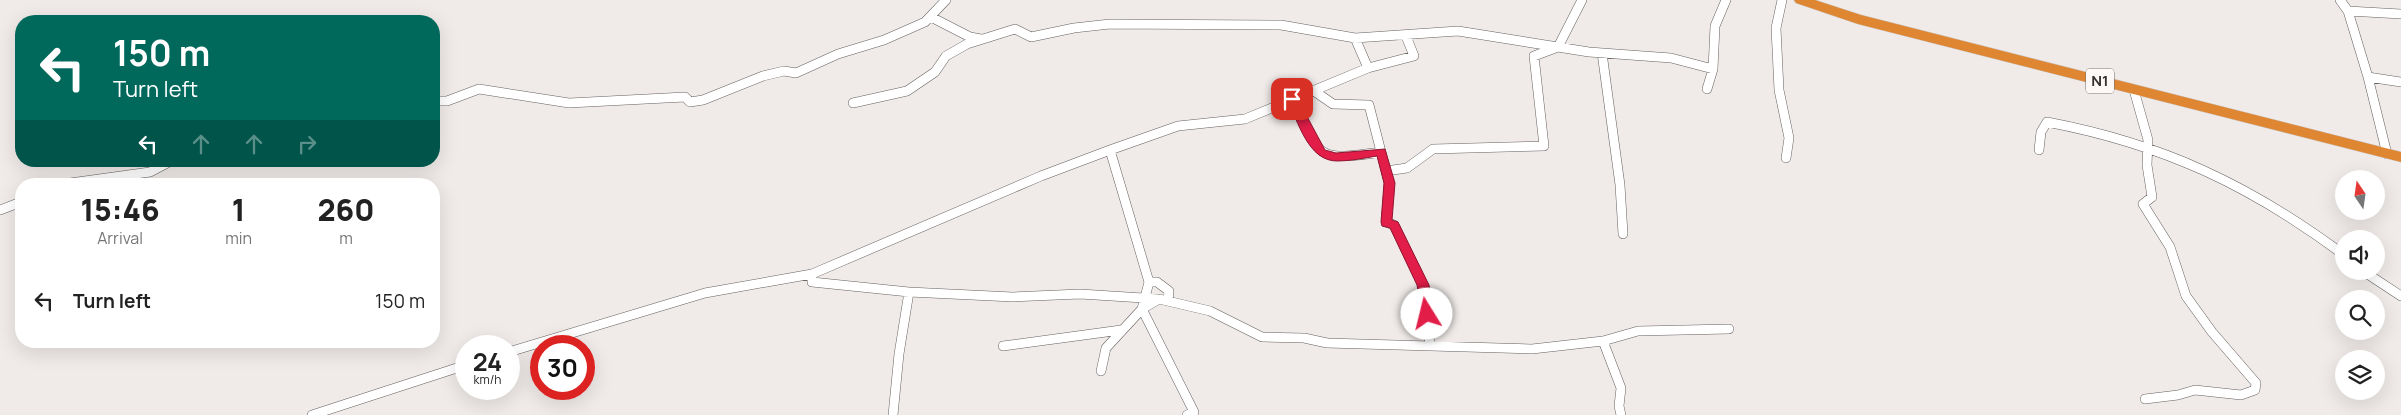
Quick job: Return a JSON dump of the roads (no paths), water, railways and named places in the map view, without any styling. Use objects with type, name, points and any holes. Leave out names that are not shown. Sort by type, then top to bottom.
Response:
[{"type":"highway","name":"N1","points":[[1800,0],[1858,19],[2394,156]]},
{"type":"street","points":[[440,101],[448,101],[479,89],[569,103],[685,97],[690,102],[703,100],[763,76],[784,72],[796,73],[838,54],[884,40],[925,22],[946,0]]},
{"type":"street","points":[[1386,171],[1407,168],[1433,149],[1544,146],[1534,56],[1558,47],[1582,0]]},
{"type":"street","points":[[1708,89],[1713,69],[1715,26],[1726,0]]},
{"type":"street","points":[[1782,0],[1776,28],[1779,90],[1789,138],[1786,158]]},
{"type":"street","points":[[2340,0],[2348,11],[2394,156]]},
{"type":"street","points":[[2348,11],[2401,14]]},
{"type":"street","points":[[931,17],[941,24],[981,39]]},
{"type":"street","points":[[853,103],[907,91],[935,72],[946,56],[981,39],[1015,29],[1031,37],[1074,28],[1110,24],[1281,25],[1355,38],[1458,31],[1558,47],[1671,58],[1713,69]]},
{"type":"street","points":[[520,349],[705,293],[812,274],[822,268],[1032,180],[1110,150],[1178,126],[1245,119],[1368,68],[1414,56],[1406,36]]},
{"type":"street","points":[[1355,38],[1368,68]]},
{"type":"street","points":[[1602,52],[1620,185],[1623,234]]},
{"type":"street","points":[[2368,76],[2401,82]]},
{"type":"street","points":[[2134,90],[2148,146],[2149,186],[2152,197],[2143,204],[2170,247],[2186,296],[2212,332],[2256,383],[2255,390],[2241,395],[2195,390],[2178,395],[2146,399]]},
{"type":"street","points":[[1314,91],[1322,101],[1334,105],[1369,105],[1389,183],[1386,222],[1394,225],[1423,285],[1430,345]]},
{"type":"street","points":[[1292,99],[1321,153],[1336,158],[1381,152]]},
{"type":"street","points":[[2040,150],[2041,132],[2047,122],[2148,146],[2215,172],[2278,208],[2335,249]]},
{"type":"street","points":[[1101,371],[1106,348],[1142,309],[1149,282],[1127,214],[1110,150]]},
{"type":"street","points":[[106,178],[150,172],[160,167]]},
{"type":"street","points":[[0,210],[15,204]]},
{"type":"street","points":[[812,274],[812,282],[909,292],[1012,297],[1080,294],[1164,300],[1210,311],[1262,337],[1304,338],[1327,344],[1430,345],[1532,350],[1603,341],[1638,330],[1729,329]]},
{"type":"street","points":[[2377,280],[2401,296]]},
{"type":"street","points":[[1142,309],[1164,300],[1169,291],[1157,282],[1149,282]]},
{"type":"street","points":[[893,415],[899,354],[909,292]]},
{"type":"street","points":[[1142,309],[1194,412],[1187,415]]},
{"type":"street","points":[[1003,346],[1122,330]]},
{"type":"street","points":[[1603,341],[1621,388],[1619,406],[1621,415]]},
{"type":"street","points":[[312,415],[455,368]]}]
